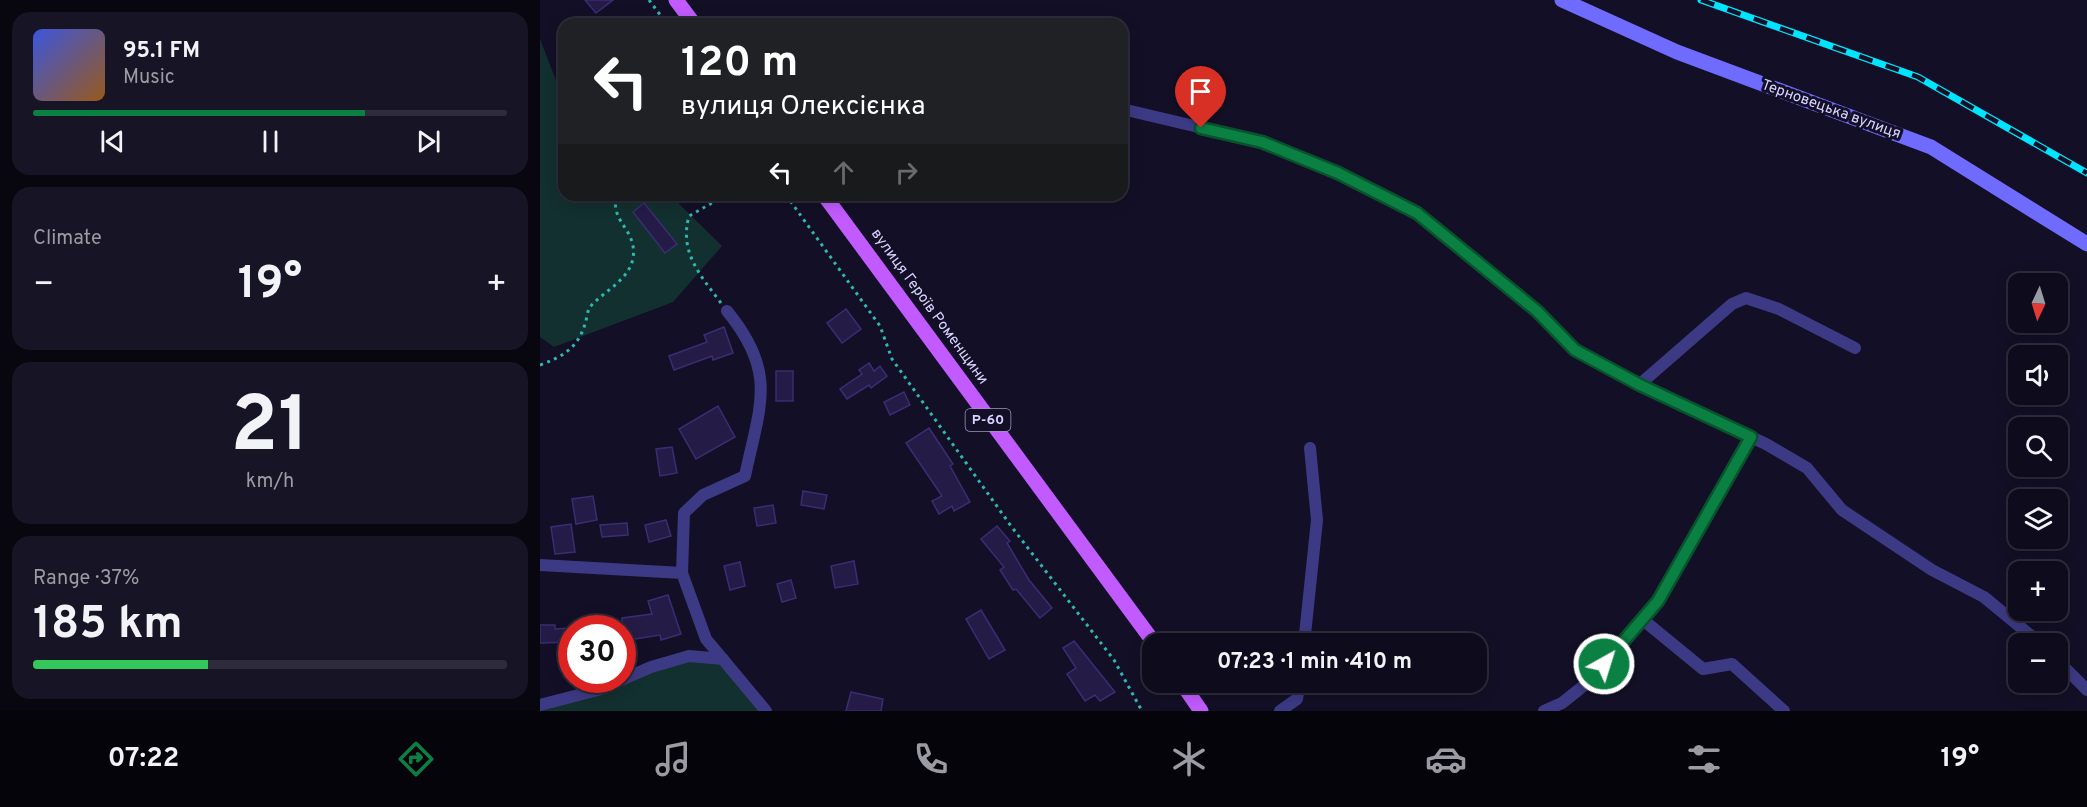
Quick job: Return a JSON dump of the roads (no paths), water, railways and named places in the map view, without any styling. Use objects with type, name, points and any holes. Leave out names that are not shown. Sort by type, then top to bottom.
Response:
[{"type":"main road","points":[[676,0],[690,18]]},
{"type":"main road","name":"Терновецька вулиця","points":[[1562,0],[1677,52],[1931,147],[2087,244]]},
{"type":"main road","name":"вулиця Героїв Роменщини","points":[[828,201],[1147,633]]},
{"type":"main road","points":[[1189,693],[1201,711]]},
{"type":"street","points":[[1128,110],[1262,142],[1338,173],[1417,213],[1537,311],[1575,350],[1640,385],[1751,437],[1807,468],[1842,510],[1932,570],[1984,597],[2028,633]]},
{"type":"street","points":[[1640,385],[1732,304],[1746,298],[1779,309],[1855,348]]},
{"type":"street","points":[[727,311],[747,335],[759,363],[762,387],[758,413],[745,476],[703,495],[684,513],[682,573],[706,639],[766,711]]},
{"type":"street","points":[[1544,711],[1562,703],[1591,680],[1658,601],[1751,437]]},
{"type":"street","points":[[1305,633],[1317,520],[1310,448]]},
{"type":"street","points":[[540,565],[682,573]]},
{"type":"street","points":[[1642,619],[1703,669],[1732,664],[1784,711]]},
{"type":"street","points":[[540,705],[598,690],[651,667],[689,656],[723,659]]},
{"type":"street","points":[[2068,671],[2087,690]]},
{"type":"street","points":[[1280,711],[1297,699],[1298,693]]},
{"type":"railway","points":[[1701,0],[1918,77],[2087,173]]}]
